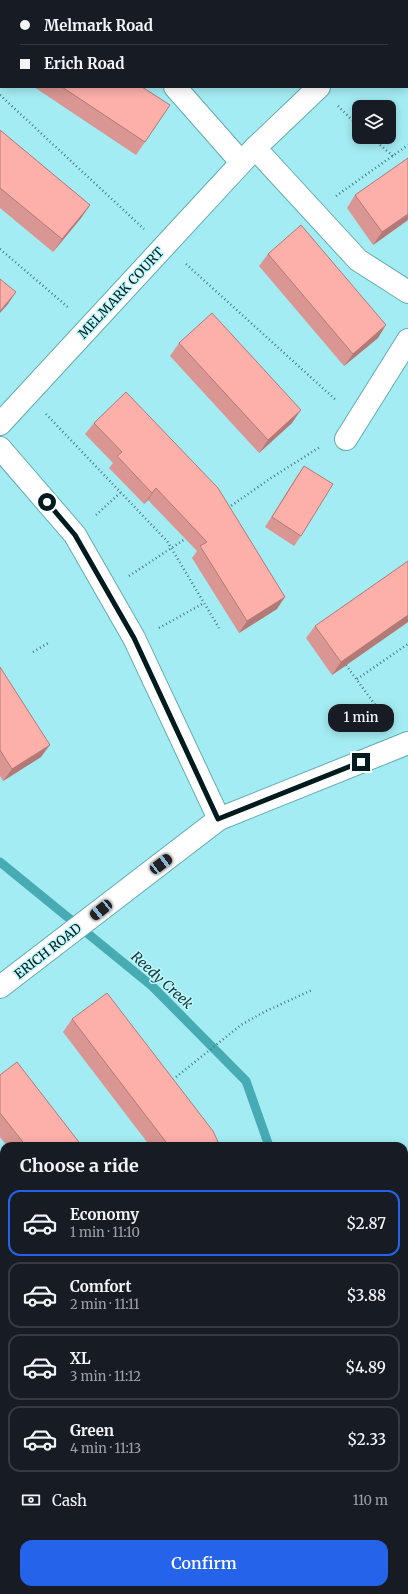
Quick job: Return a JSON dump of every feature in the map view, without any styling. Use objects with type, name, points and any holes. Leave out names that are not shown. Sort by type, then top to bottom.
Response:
[{"type":"street","points":[[176,88],[358,260],[408,292]]},
{"type":"street","name":"MELMARK COURT","points":[[0,424],[248,155],[318,88]]},
{"type":"street","points":[[346,439],[408,340]]},
{"type":"street","points":[[0,448],[75,535],[134,638],[218,819]]},
{"type":"street","name":"ERICH ROAD","points":[[0,988],[218,819],[408,743]]},
{"type":"path","points":[[0,96],[146,231]]},
{"type":"path","points":[[379,144],[393,156]]},
{"type":"path","points":[[335,197],[408,145]]},
{"type":"path","points":[[0,249],[70,309]]},
{"type":"path","points":[[186,264],[338,402]]},
{"type":"path","points":[[45,414],[167,541],[219,628]]},
{"type":"path","points":[[227,509],[316,448]]},
{"type":"path","points":[[93,518],[120,492]]},
{"type":"path","points":[[133,574],[190,536]]},
{"type":"path","points":[[163,626],[204,603]]},
{"type":"path","points":[[33,652],[50,642]]},
{"type":"path","points":[[357,679],[408,644]]},
{"type":"path","points":[[346,665],[387,722]]},
{"type":"path","points":[[176,1077],[241,1025],[264,1012],[312,990]]},
{"type":"building","points":[[64,88],[144,88],[170,105],[145,142]]},
{"type":"building","points":[[0,130],[90,205],[62,239],[0,188]]},
{"type":"building","points":[[408,158],[408,214],[382,232],[355,195]]},
{"type":"building","points":[[301,225],[386,325],[353,354],[268,254]]},
{"type":"building","points":[[0,279],[16,292],[0,311]]},
{"type":"building","points":[[212,313],[301,410],[268,440],[179,343]]},
{"type":"building","points":[[126,392],[218,488],[285,597],[247,621],[200,546],[207,542],[156,488],[152,493],[117,456],[122,452],[94,423]]},
{"type":"building","points":[[304,466],[333,484],[301,536],[272,517]]},
{"type":"building","points":[[408,561],[408,615],[341,662],[315,626]]},
{"type":"building","points":[[0,667],[50,745],[12,769],[0,750]]},
{"type":"building","points":[[107,993],[213,1131],[218,1142],[166,1142],[72,1019]]},
{"type":"building","points":[[17,1062],[79,1142],[23,1142],[0,1113],[0,1075]]},
{"type":"waterway","name":"Reedy Creek","points":[[0,862],[152,986],[246,1081],[268,1142]]},
{"type":"route","points":[[47,502],[75,535],[134,638],[218,819],[361,762]]}]
